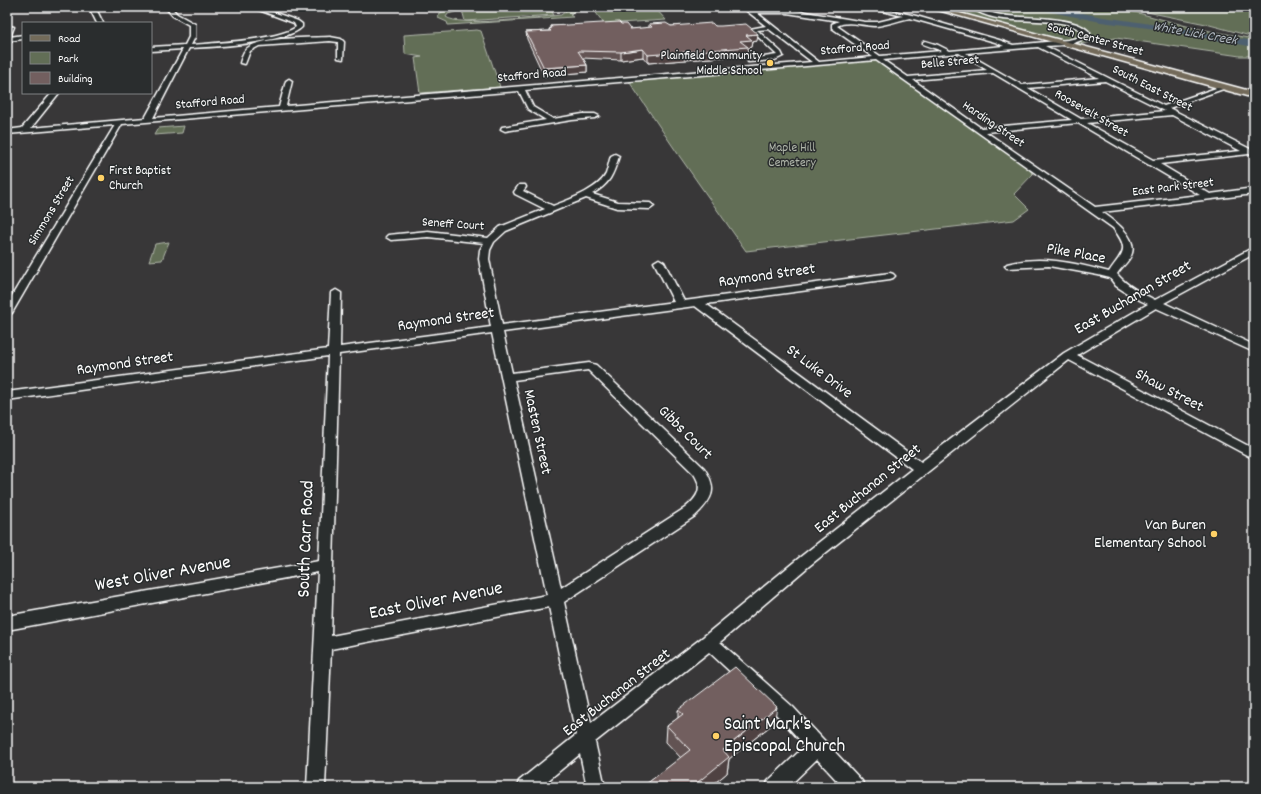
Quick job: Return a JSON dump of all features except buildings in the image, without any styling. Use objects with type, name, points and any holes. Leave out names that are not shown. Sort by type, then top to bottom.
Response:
[{"type":"main road","name":"South Center Street","points":[[930,7],[1254,95]]},
{"type":"street","points":[[92,7],[100,22]]},
{"type":"street","points":[[148,120],[192,37],[193,26],[169,10],[168,7]]},
{"type":"street","points":[[152,49],[240,43],[294,31],[299,27],[299,24],[254,7]]},
{"type":"street","points":[[745,7],[818,64]]},
{"type":"street","points":[[869,7],[910,16],[997,40],[1013,48]]},
{"type":"street","name":"Stafford Road","points":[[7,132],[1013,48],[1061,43],[1080,39],[1087,33],[1085,30],[1061,22],[998,16],[974,7]]},
{"type":"street","points":[[751,12],[782,10],[845,21],[874,24],[910,16]]},
{"type":"street","name":"Harding Street","points":[[845,21],[834,25],[834,27],[1116,226],[1127,241],[1127,254],[1114,270],[1112,274],[1114,276]]},
{"type":"street","points":[[11,27],[7,38],[22,37]]},
{"type":"street","points":[[750,61],[780,56],[779,53],[753,29],[770,27]]},
{"type":"street","points":[[258,40],[265,44]]},
{"type":"street","points":[[243,63],[246,53],[252,47],[265,44],[339,40],[341,42],[341,58]]},
{"type":"street","points":[[925,43],[936,46],[950,53]]},
{"type":"street","name":"South East Street","points":[[1039,45],[1252,152]]},
{"type":"street","name":"Roosevelt Street","points":[[961,52],[1208,196]]},
{"type":"street","name":"Belle Street","points":[[907,79],[995,71]]},
{"type":"street","points":[[1022,87],[1107,79]]},
{"type":"street","points":[[282,109],[289,81]]},
{"type":"street","points":[[1164,108],[1224,87]]},
{"type":"street","points":[[521,89],[530,108],[552,121]]},
{"type":"street","points":[[25,130],[55,94]]},
{"type":"street","points":[[979,130],[1172,112]]},
{"type":"street","points":[[505,129],[525,128],[574,116],[595,116]]},
{"type":"street","name":"Simmons Street","points":[[7,313],[120,122]]},
{"type":"street","points":[[1151,163],[1252,152]]},
{"type":"street","points":[[490,241],[499,232],[506,228],[586,195],[599,187],[609,176],[615,156]]},
{"type":"street","points":[[522,187],[518,192],[552,209]]},
{"type":"street","name":"East Park Street","points":[[1095,210],[1254,190]]},
{"type":"street","points":[[586,195],[617,205],[650,206]]},
{"type":"street","name":"Seneff Court","points":[[390,237],[428,234],[490,241]]},
{"type":"street","name":"Masten Street","points":[[490,241],[483,255],[497,329],[596,787]]},
{"type":"street","name":"East Buchanan Street","points":[[526,787],[709,642],[804,562],[921,468],[1068,355],[1155,304],[1254,250]]},
{"type":"street","points":[[659,262],[680,304]]},
{"type":"street","name":"Pike Place","points":[[1010,266],[1028,263],[1052,263],[1077,266],[1114,276]]},
{"type":"street","name":"Raymond Street","points":[[7,396],[890,276]]},
{"type":"street","points":[[1114,276],[1120,284],[1128,290],[1155,304],[1254,349]]},
{"type":"street","name":"South Carr Road","points":[[316,787],[335,351],[336,293]]},
{"type":"street","name":"St Luke Drive","points":[[697,302],[921,468]]},
{"type":"street","name":"Shaw Street","points":[[1068,355],[1254,455]]},
{"type":"street","name":"Gibbs Court","points":[[508,378],[589,366],[592,367],[699,471],[706,483],[705,496],[690,512],[556,599]]},
{"type":"street","name":"West Oliver Avenue","points":[[7,623],[326,565]]},
{"type":"street","name":"East Oliver Avenue","points":[[323,644],[556,599]]},
{"type":"street","points":[[709,642],[787,713],[855,787]]},
{"type":"street","points":[[775,787],[818,746]]},
{"type":"green space","points":[[499,7],[465,9],[448,14],[446,17],[454,20],[480,22],[561,15],[567,10],[563,7],[573,7],[575,10],[570,15],[573,17],[448,25],[447,22],[438,18],[440,13],[453,8]]},
{"type":"green space","points":[[549,7],[554,15],[465,21],[462,10]]},
{"type":"green space","points":[[592,7],[654,7],[666,20],[604,24]]},
{"type":"green space","points":[[927,7],[1116,7],[1194,28],[1254,39],[1254,56],[1240,56],[1116,38],[1073,45]]},
{"type":"green space","points":[[1122,7],[1254,7],[1254,37],[1206,24]]},
{"type":"green space","points":[[477,30],[481,31],[500,87],[420,93],[415,58],[422,57],[405,54],[404,35]]},
{"type":"green space","name":"Maple Hill Cemetery","points":[[878,59],[1017,155],[1033,174],[1014,194],[1029,209],[1014,220],[746,251],[628,80]]},
{"type":"green space","points":[[184,126],[182,133],[154,135],[158,128]]},
{"type":"green space","points":[[169,242],[162,260],[149,261],[155,244]]},
{"type":"waterway","name":"White Lick Creek","points":[[1041,7],[1101,19],[1156,26],[1254,44]]},
{"type":"place","name":"Plainfield Community Middle School","points":[[770,63]]},
{"type":"place","name":"First Baptist Church","points":[[101,178]]},
{"type":"place","name":"Van Buren Elementary School","points":[[1214,534]]},
{"type":"place","name":"Saint Mark's Episcopal Church","points":[[716,736]]}]
